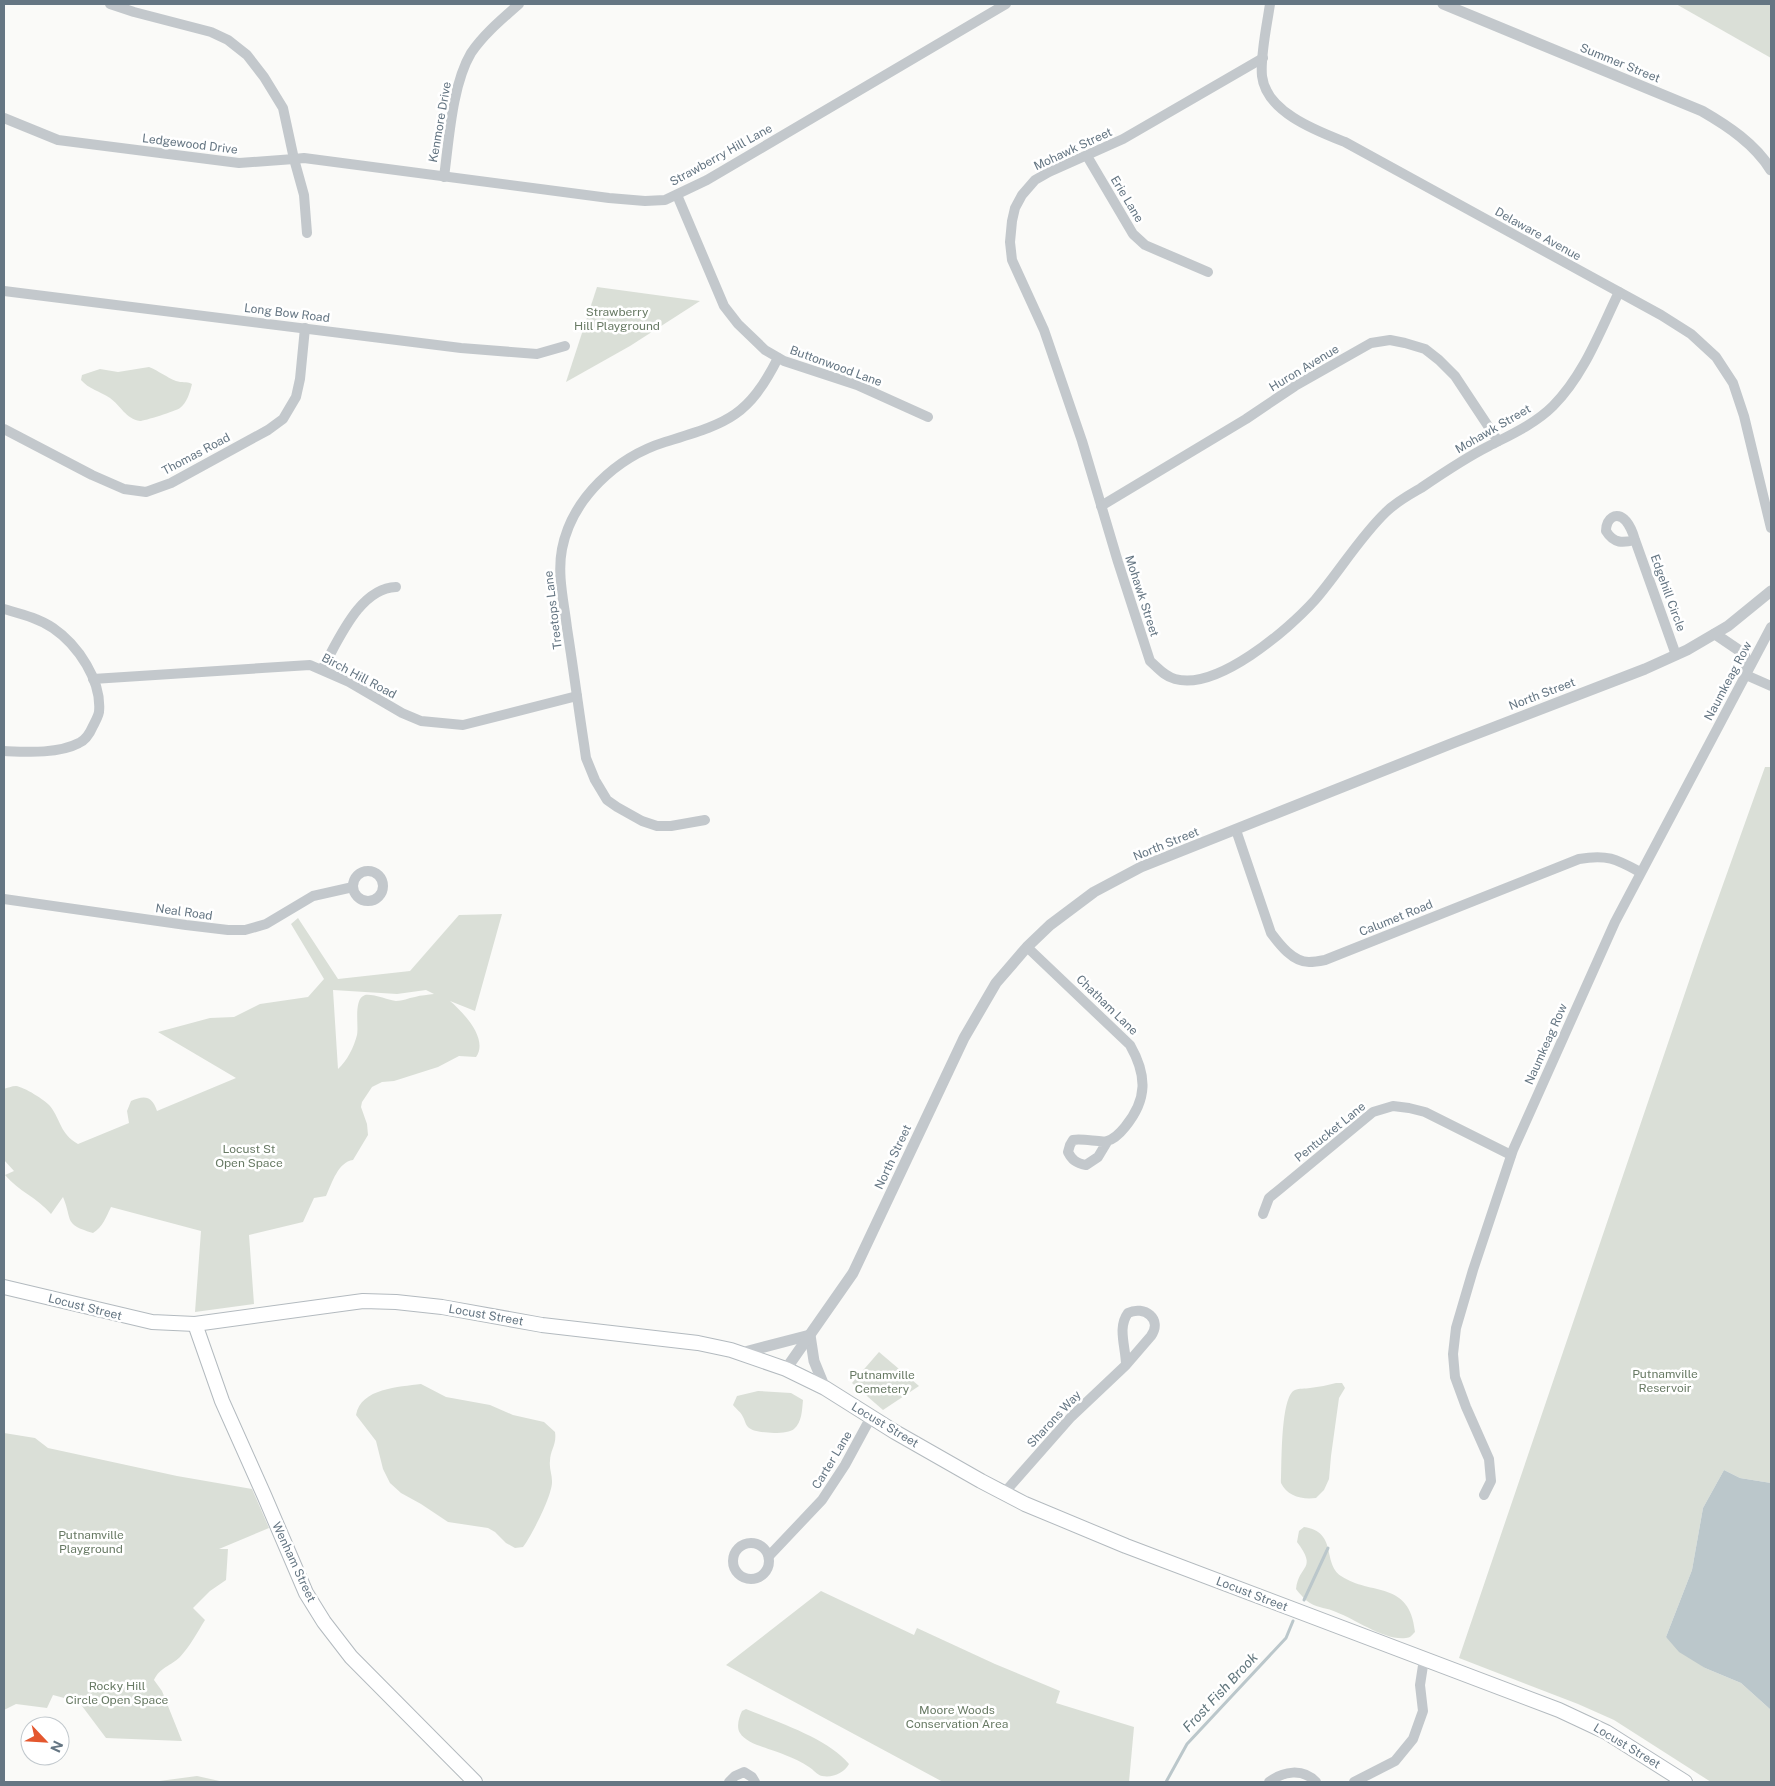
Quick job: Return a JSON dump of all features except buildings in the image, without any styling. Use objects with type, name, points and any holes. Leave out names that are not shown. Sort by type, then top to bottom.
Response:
[{"type":"main road","name":"Locust Street","points":[[4,1286],[152,1322],[195,1324],[363,1301],[396,1302],[442,1307],[542,1325],[698,1343],[741,1353],[786,1369],[825,1388],[982,1482],[1025,1504],[1126,1546],[1580,1719],[1606,1732],[1685,1782]]},
{"type":"main road","name":"Wenham Street","points":[[195,1324],[222,1401],[306,1593],[324,1622],[351,1657],[475,1782]]},
{"type":"street","points":[[110,4],[211,32],[228,40],[247,55],[264,77],[283,108],[304,195],[307,233]]},
{"type":"street","name":"Kenmore Drive","points":[[444,176],[459,81],[467,62],[484,36],[520,4]]},
{"type":"street","name":"Strawberry Hill Lane","points":[[294,159],[304,158],[550,191],[627,199],[664,200],[724,170],[1006,4]]},
{"type":"street","name":"Delaware Avenue","points":[[1270,4],[1262,76],[1273,100],[1285,112],[1310,128],[1345,142],[1661,315],[1690,334],[1716,357],[1733,383],[1744,416],[1771,528]]},
{"type":"street","name":"Summer Street","points":[[1444,4],[1702,111],[1741,137],[1759,154],[1771,170]]},
{"type":"street","name":"Mohawk Street","points":[[1263,58],[1123,139],[1035,180],[1022,194],[1015,208],[1010,242],[1012,260],[1044,330],[1082,441],[1150,661],[1162,673],[1174,678],[1190,681],[1208,677],[1240,662],[1278,635],[1314,600],[1364,536],[1388,510],[1452,467],[1522,429],[1552,408],[1571,385],[1619,292]]},
{"type":"street","name":"Ledgewood Drive","points":[[4,118],[58,140],[239,163],[294,159]]},
{"type":"street","name":"Erie Lane","points":[[1087,156],[1133,234],[1145,245],[1208,272]]},
{"type":"street","name":"Buttonwood Lane","points":[[677,195],[724,306],[738,324],[765,350],[806,370],[856,385],[928,417]]},
{"type":"street","name":"Long Bow Road","points":[[4,291],[461,348],[537,354],[565,346]]},
{"type":"street","name":"Thomas Road","points":[[4,429],[124,490],[146,492],[171,483],[283,420],[296,397],[300,380],[305,328]]},
{"type":"street","name":"Huron Avenue","points":[[1101,506],[1246,419],[1295,386],[1371,343],[1390,340],[1405,342],[1424,349],[1439,360],[1455,376],[1498,441]]},
{"type":"street","name":"Treetops Lane","points":[[705,820],[670,826],[656,826],[642,821],[607,800],[595,780],[586,758],[562,590],[560,562],[565,537],[577,512],[599,482],[619,465],[641,452],[720,424],[738,413],[764,385],[778,358]]},
{"type":"street","name":"Edgehill Circle","points":[[1635,540],[1676,655]]},
{"type":"street","points":[[322,669],[362,604],[383,589],[396,587]]},
{"type":"street","name":"North Street","points":[[786,1369],[854,1273],[964,1038],[980,1009],[996,983],[1027,947],[1050,925],[1094,892],[1141,867],[1645,669],[1676,655],[1728,626],[1771,591]]},
{"type":"street","points":[[4,609],[36,619],[55,629],[74,647],[88,666],[97,690],[99,712],[90,734],[80,743],[56,750],[4,751]]},
{"type":"street","name":"Naumkeag Row","points":[[1484,1495],[1491,1481],[1489,1459],[1455,1377],[1453,1354],[1456,1328],[1511,1155],[1614,922],[1771,627]]},
{"type":"street","points":[[1715,634],[1743,652],[1746,659],[1746,675],[1771,686]]},
{"type":"street","name":"Birch Hill Road","points":[[93,679],[310,665],[322,669],[402,713],[421,721],[463,725],[577,696]]},
{"type":"street","name":"Calumet Road","points":[[1236,830],[1271,934],[1280,946],[1292,955],[1307,962],[1325,960],[1579,860],[1596,856],[1617,860],[1640,872]]},
{"type":"street","name":"Neal Road","points":[[4,900],[186,925],[245,930],[266,924],[313,896],[353,887]]},
{"type":"street","name":"Chatham Lane","points":[[1027,947],[1130,1045],[1138,1059],[1142,1074],[1139,1105],[1135,1115],[1120,1134],[1107,1142]]},
{"type":"street","name":"Pentucket Lane","points":[[1263,1214],[1269,1198],[1373,1112],[1393,1106],[1424,1112],[1511,1155]]},
{"type":"street","name":"Sharons Way","points":[[1004,1493],[1071,1417],[1126,1365],[1154,1332],[1154,1318],[1146,1312],[1139,1310],[1128,1313],[1124,1319],[1122,1337],[1126,1351],[1126,1365]]},
{"type":"street","points":[[741,1353],[810,1335],[814,1361],[825,1388]]},
{"type":"street","name":"Carter Lane","points":[[769,1556],[822,1500],[845,1465],[871,1417]]},
{"type":"street","points":[[1354,1782],[1394,1761],[1414,1739],[1422,1711],[1420,1685],[1424,1659]]},
{"type":"street","points":[[729,1782],[735,1776],[744,1772],[752,1777],[755,1782]]},
{"type":"street","points":[[1269,1782],[1286,1773],[1295,1772],[1305,1774],[1316,1782]]},
{"type":"green space","points":[[1676,4],[1771,4],[1771,58]]},
{"type":"green space","name":"Strawberry Hill Playground","points":[[597,287],[700,301],[630,346],[566,382]]},
{"type":"green space","points":[[149,367],[176,381],[192,384],[186,400],[180,408],[143,421],[131,418],[114,401],[81,380],[82,375],[100,369],[118,372]]},
{"type":"green space","name":"Putnamville Reservoir","points":[[1765,767],[1771,767],[1771,1483],[1740,1478],[1724,1470],[1703,1508],[1692,1570],[1666,1637],[1705,1668],[1741,1683],[1771,1710],[1771,1782],[1711,1782],[1614,1720],[1459,1658],[1701,946]]},
{"type":"green space","name":"Locust St Open Space","points":[[502,914],[475,1011],[450,1001],[473,1026],[477,1034],[479,1050],[476,1057],[459,1056],[438,1067],[394,1081],[382,1082],[372,1087],[362,1102],[361,1107],[367,1124],[368,1135],[353,1160],[339,1169],[326,1196],[314,1198],[303,1222],[249,1235],[254,1304],[195,1312],[201,1231],[111,1207],[102,1225],[93,1233],[77,1227],[70,1221],[63,1197],[51,1214],[5,1175],[14,1171],[4,1160],[4,1089],[14,1086],[20,1087],[44,1100],[54,1111],[68,1136],[78,1144],[129,1123],[127,1111],[131,1101],[147,1098],[153,1102],[157,1111],[236,1078],[158,1032],[210,1018],[234,1017],[260,1004],[308,997],[324,979],[291,924],[298,918],[338,979],[410,971],[459,915]],"holes":[[[333,990],[397,994],[426,990],[434,994],[401,1001],[371,995],[361,997],[357,1013],[356,1040],[347,1058],[338,1069]]]},
{"type":"green space","name":"Putnamville Cemetery","points":[[879,1352],[919,1386],[883,1410],[852,1383]]},
{"type":"green space","points":[[1342,1383],[1345,1388],[1339,1398],[1329,1479],[1324,1490],[1316,1498],[1295,1496],[1287,1491],[1281,1483],[1284,1418],[1290,1395],[1298,1389]]},
{"type":"green space","points":[[421,1384],[446,1397],[490,1405],[513,1415],[544,1422],[555,1432],[550,1464],[552,1478],[549,1495],[541,1515],[523,1547],[515,1548],[488,1528],[448,1522],[401,1493],[390,1483],[383,1469],[376,1441],[356,1415],[359,1406],[373,1394],[382,1390]]},
{"type":"green space","points":[[758,1391],[791,1393],[803,1400],[802,1412],[797,1426],[790,1431],[771,1433],[757,1431],[748,1427],[744,1418],[733,1405],[737,1396]]},
{"type":"green space","name":"Putnamville Playground","points":[[4,1433],[35,1438],[48,1448],[177,1476],[252,1489],[269,1528],[219,1549],[228,1549],[226,1580],[210,1591],[193,1608],[205,1620],[184,1653],[177,1660],[162,1669],[154,1680],[162,1691],[182,1741],[106,1738],[79,1702],[53,1695],[47,1708],[16,1704],[4,1710]]},
{"type":"green space","points":[[1304,1527],[1315,1530],[1326,1541],[1332,1564],[1341,1576],[1353,1582],[1387,1592],[1406,1604],[1412,1615],[1415,1632],[1406,1638],[1389,1636],[1370,1629],[1344,1615],[1313,1605],[1304,1599],[1296,1589],[1300,1575],[1307,1563],[1303,1551],[1297,1542],[1299,1531]]},
{"type":"green space","name":"Moore Woods Conservation Area","points":[[821,1591],[914,1635],[917,1628],[1060,1691],[1056,1703],[1134,1727],[1129,1782],[943,1782],[726,1665]]},
{"type":"green space","points":[[746,1709],[787,1725],[815,1739],[828,1746],[849,1764],[838,1774],[822,1776],[797,1760],[748,1741],[743,1737],[738,1728],[741,1713]]},
{"type":"green space","points":[[197,1776],[224,1782],[152,1782]]},
{"type":"shaded area","points":[[1724,1470],[1740,1478],[1771,1483],[1771,1710],[1741,1683],[1705,1668],[1679,1652],[1666,1637],[1692,1570],[1703,1508]]},
{"type":"waterway","name":"Frost Fish Brook","points":[[1304,1600],[1328,1548]]},
{"type":"waterway","name":"Frost Fish Brook","points":[[1166,1782],[1187,1744],[1286,1638],[1293,1621]]},
{"type":"park label","name":"Rocky Hill Circle Open Space","points":[[117,1693]]}]
